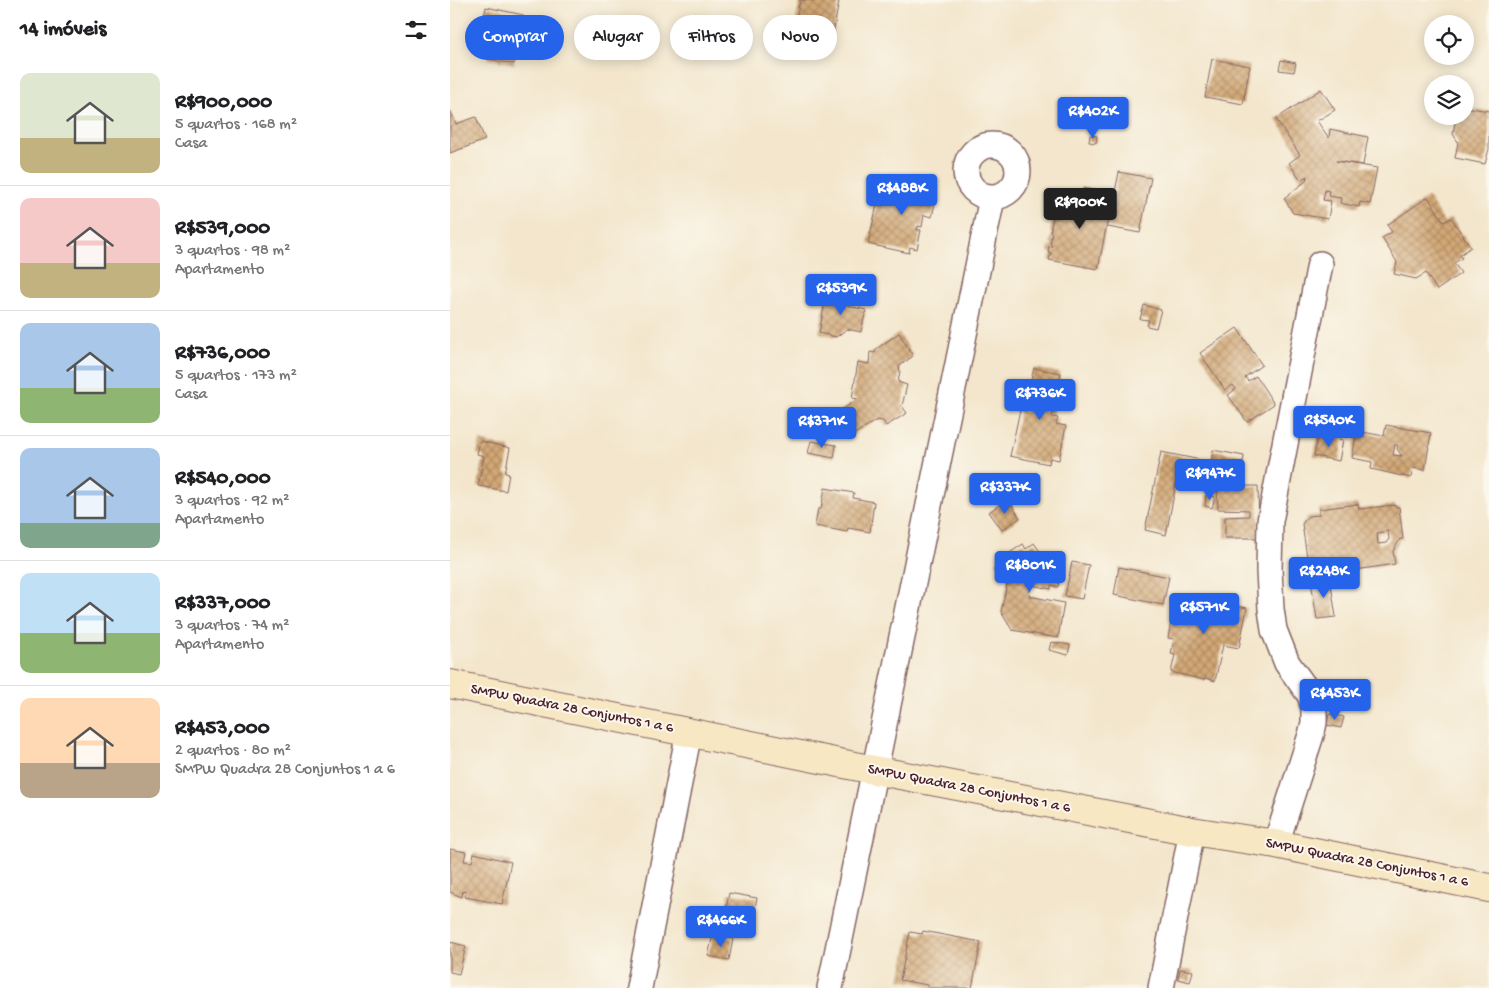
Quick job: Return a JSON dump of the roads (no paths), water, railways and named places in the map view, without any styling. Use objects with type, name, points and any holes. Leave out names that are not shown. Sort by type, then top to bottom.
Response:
[{"type":"street","points":[[830,988],[992,198]]},
{"type":"street","points":[[1276,844],[1311,736],[1314,708],[1310,695],[1287,663],[1274,630],[1269,570],[1270,521],[1320,264]]},
{"type":"street","name":"SMPW Quadra 28 Conjuntos 1 a 6","points":[[450,684],[874,770],[1192,831],[1276,844],[1489,888]]},
{"type":"street","points":[[639,988],[689,732]]},
{"type":"street","points":[[1161,988],[1192,831]]}]
